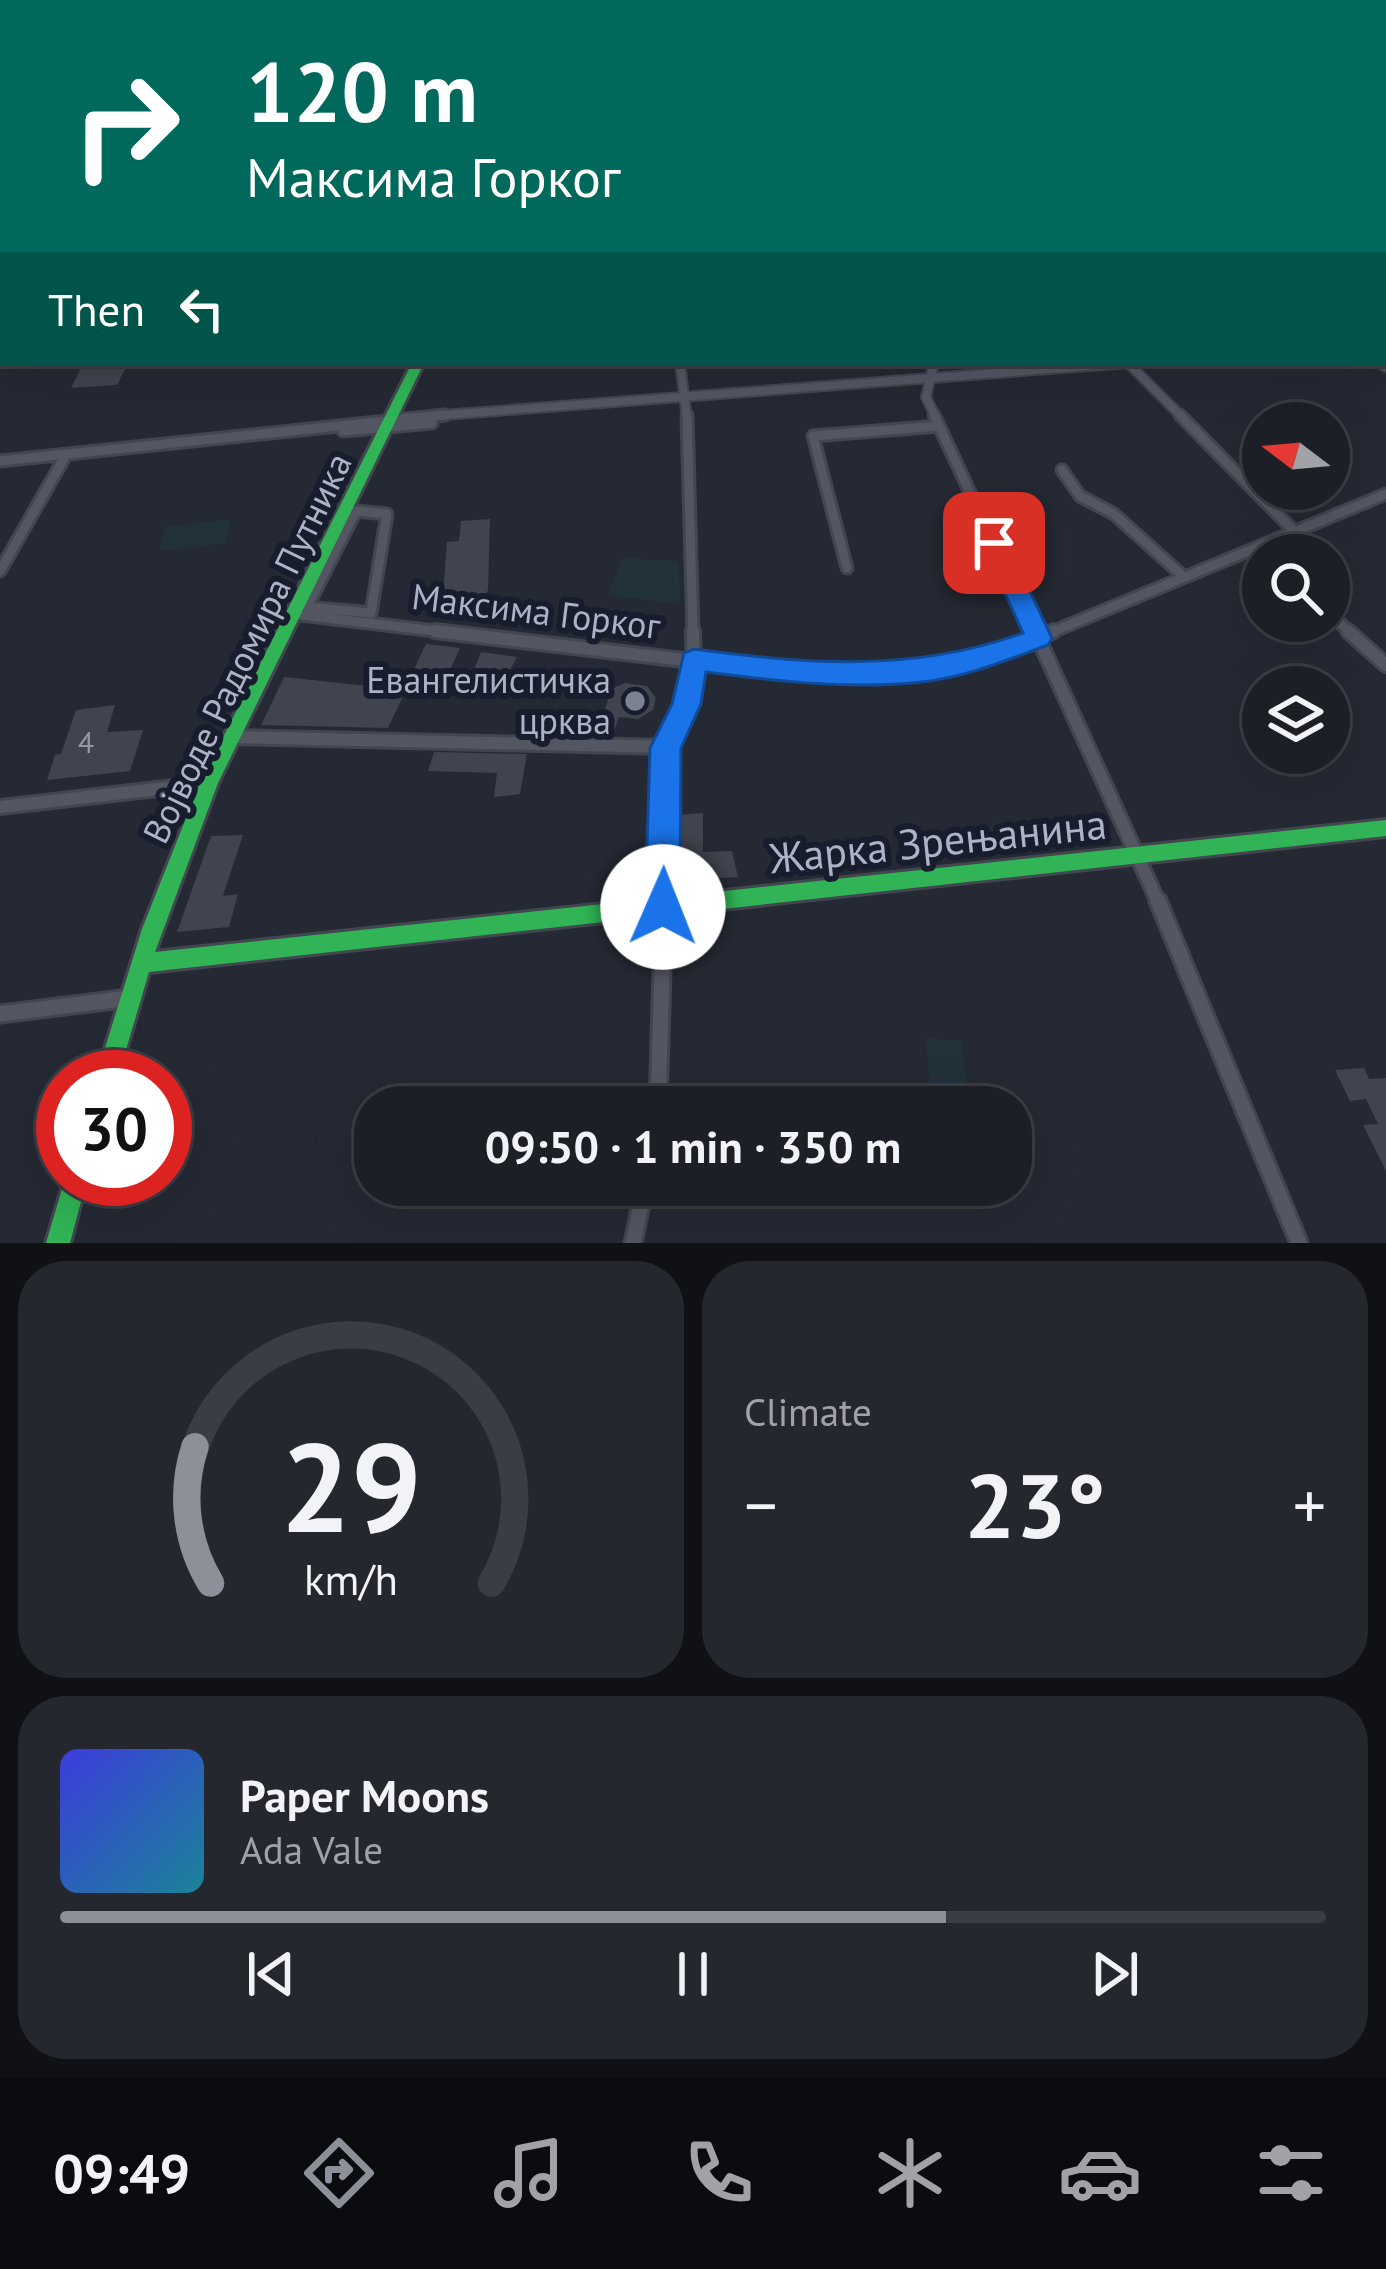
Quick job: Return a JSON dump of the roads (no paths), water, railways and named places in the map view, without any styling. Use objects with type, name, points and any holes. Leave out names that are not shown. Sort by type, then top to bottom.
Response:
[{"type":"street","points":[[1107,0],[1231,0]]},
{"type":"street","name":"Војводе Радомира Путника","points":[[114,1050],[141,963],[209,783],[300,610],[416,366]]},
{"type":"street","points":[[660,1086],[665,748],[687,704],[694,660],[687,400],[681,366]]},
{"type":"street","points":[[933,366],[924,392],[1139,855],[1299,1243]]},
{"type":"street","points":[[0,461],[388,423],[1095,366]]},
{"type":"street","points":[[1131,366],[1294,531]]},
{"type":"street","points":[[847,568],[813,436],[939,426]]},
{"type":"street","points":[[0,571],[66,455]]},
{"type":"street","points":[[1062,470],[1080,496],[1114,514],[1184,577]]},
{"type":"street","name":"Максима Горког","points":[[1289,534],[1386,494]]},
{"type":"street","points":[[356,511],[387,514],[371,614],[300,610],[356,511]]},
{"type":"street","name":"Максима Горког","points":[[300,610],[787,672],[920,672],[973,662],[1242,558]]},
{"type":"street","points":[[1350,632],[1386,665]]},
{"type":"street","points":[[232,737],[665,748]]},
{"type":"street","points":[[0,807],[209,783]]},
{"type":"street","name":"Жарка Зрењанина","points":[[141,963],[1386,828]]},
{"type":"street","points":[[0,1014],[130,998]]},
{"type":"street","points":[[58,1243],[68,1206]]},
{"type":"street","points":[[633,1243],[641,1206]]},
{"type":"place","name":"Евангелистичка црква","points":[[635,701]]}]
